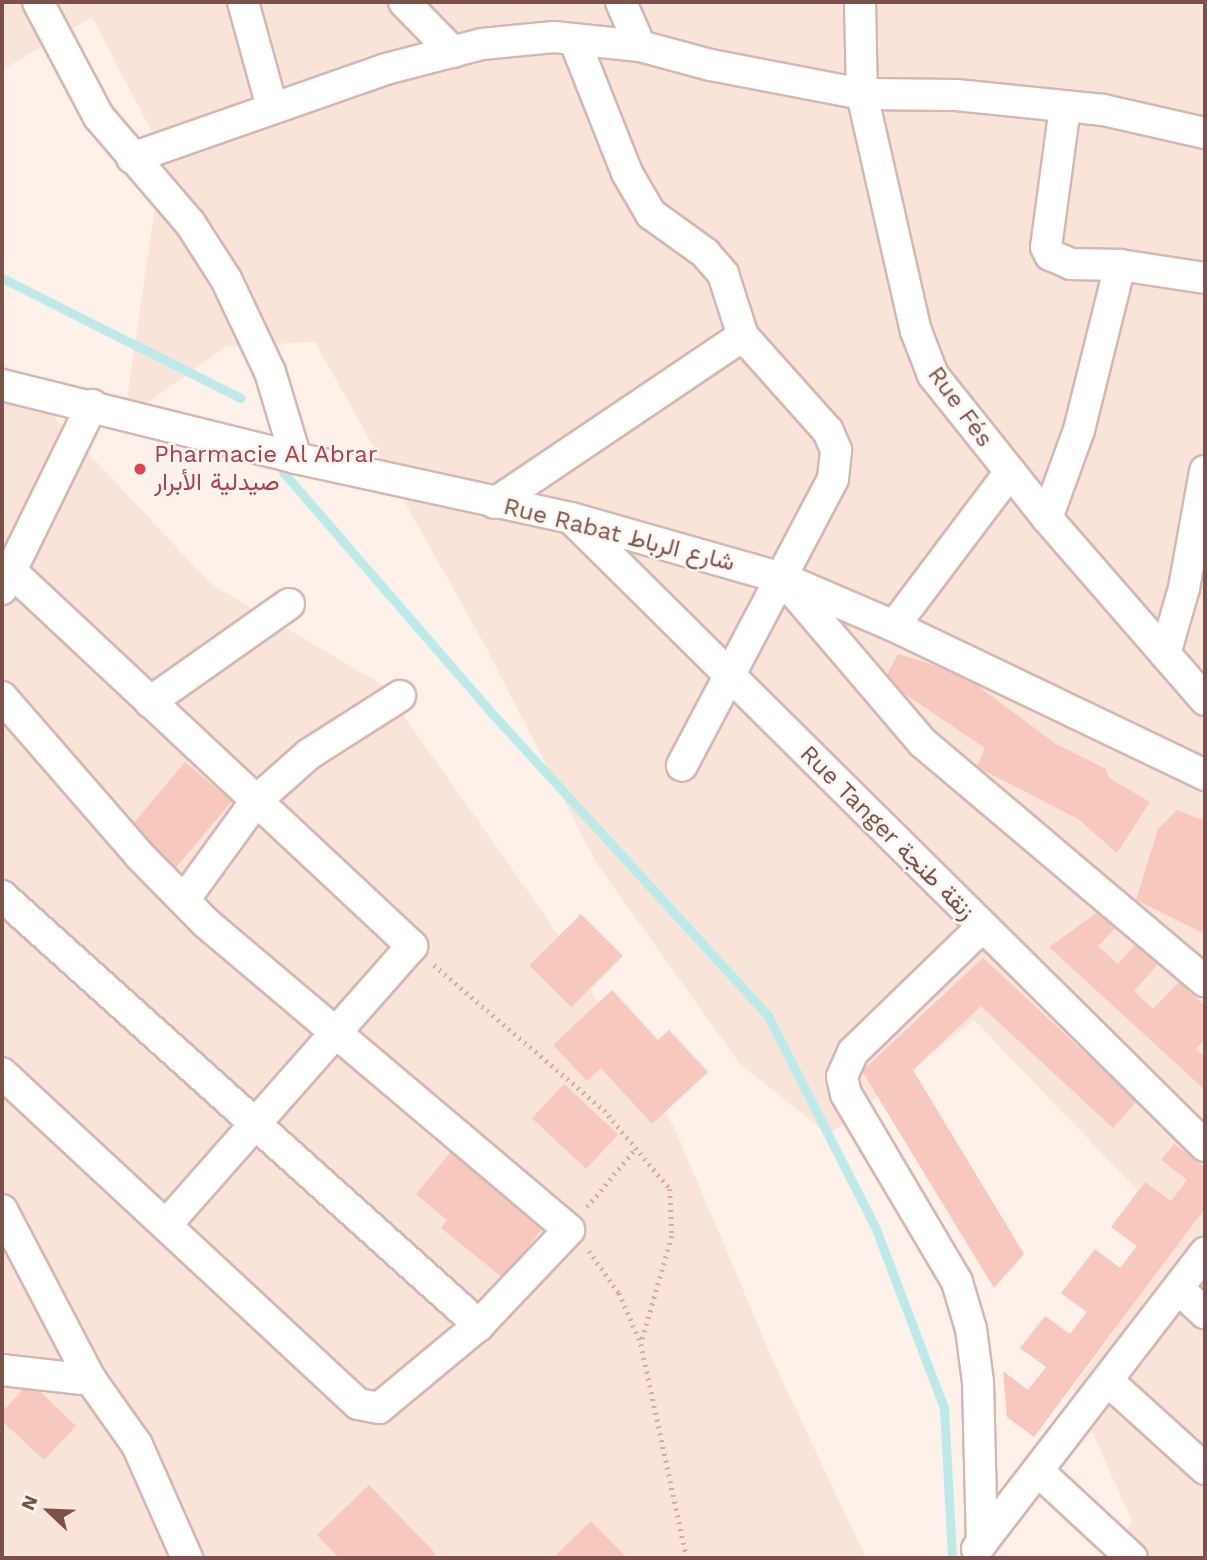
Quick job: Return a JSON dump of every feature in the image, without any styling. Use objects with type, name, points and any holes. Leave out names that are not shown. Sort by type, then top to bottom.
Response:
[{"type":"street","points":[[38,2],[99,117],[190,223],[226,279],[270,372],[296,458]]},
{"type":"street","points":[[243,2],[272,107]]},
{"type":"street","points":[[404,2],[453,52]]},
{"type":"street","points":[[621,2],[640,46]]},
{"type":"street","name":"Rue Fés","points":[[860,2],[862,94],[923,354],[933,375],[1047,518],[1205,700]]},
{"type":"street","points":[[132,158],[272,107],[482,44],[574,39],[640,46],[711,65],[862,94],[956,95],[1102,110],[1205,132]]},
{"type":"street","points":[[574,39],[642,201],[663,225],[705,253],[723,274],[743,336],[828,431],[836,450],[833,479],[682,766]]},
{"type":"street","points":[[1065,107],[1046,247],[1059,261],[1121,265],[1205,278]]},
{"type":"street","points":[[1047,518],[1079,430],[1121,265]]},
{"type":"street","points":[[495,503],[743,336]]},
{"type":"street","name":"Rue Rabat شارع الرباط","points":[[2,385],[92,405],[296,458],[571,518],[782,578],[894,626],[1205,775]]},
{"type":"street","points":[[92,405],[7,581],[150,702],[412,946],[256,1127],[167,1224]]},
{"type":"street","points":[[1165,654],[1184,588],[1205,471]]},
{"type":"street","points":[[894,626],[1010,472]]},
{"type":"street","name":"Rue Tanger زنقة طنجة","points":[[571,518],[731,674],[981,928],[1205,1146]]},
{"type":"street","points":[[782,578],[923,743],[1205,981]]},
{"type":"street","points":[[150,702],[289,604]]},
{"type":"street","points":[[184,900],[256,801],[309,754],[400,696]]},
{"type":"street","points":[[2,697],[184,900],[336,1035],[569,1230],[479,1325],[379,1408],[368,1408],[348,1396],[167,1224],[2,1073]]},
{"type":"street","points":[[2,896],[479,1325]]},
{"type":"street","points":[[975,1552],[978,1382],[971,1329],[957,1282],[846,1094],[842,1077],[853,1052],[981,928]]},
{"type":"street","points":[[2,1210],[91,1380],[136,1445],[187,1558]]},
{"type":"street","points":[[975,1552],[1180,1290],[1205,1253]]},
{"type":"street","points":[[1180,1290],[1205,1313]]},
{"type":"street","points":[[2,1370],[91,1380]]},
{"type":"street","points":[[1108,1381],[1205,1469]]},
{"type":"street","points":[[1038,1471],[1132,1558]]},
{"type":"path","points":[[412,946],[604,1110],[670,1189],[673,1205],[672,1236],[641,1344]]},
{"type":"path","points":[[635,1149],[569,1230],[598,1260],[619,1293],[641,1344],[687,1558]]},
{"type":"shaded area","points":[[2,2],[1205,2],[1205,1558],[1112,1558],[1132,1521],[1073,1389],[1181,1236],[974,1020],[829,1135],[740,1064],[597,864],[482,640],[315,342],[227,346],[124,419],[163,153],[92,17],[2,70]]},
{"type":"shaded area","points":[[2,361],[211,584],[381,684],[549,921],[674,1127],[775,1365],[866,1558],[2,1558]]},
{"type":"building","points":[[898,654],[962,674],[1056,744],[1106,769],[1109,778],[1150,802],[1117,853],[1078,819],[977,767],[985,748],[884,680]]},
{"type":"building","points":[[185,762],[232,801],[175,869],[128,829]]},
{"type":"building","points":[[1177,810],[1205,821],[1205,934],[1136,900],[1158,829]]},
{"type":"building","points":[[1101,910],[1118,925],[1098,946],[1118,964],[1137,943],[1159,963],[1134,991],[1153,1009],[1179,982],[1205,1006],[1205,1039],[1196,1049],[1205,1057],[1205,1090],[1049,947]]},
{"type":"building","points":[[581,914],[623,956],[571,1007],[529,966]]},
{"type":"building","points":[[983,958],[1137,1101],[1113,1128],[981,1006],[913,1070],[1024,1254],[994,1288],[862,1071]]},
{"type":"building","points":[[612,990],[658,1040],[669,1030],[708,1072],[652,1124],[601,1068],[587,1081],[553,1045]]},
{"type":"building","points":[[564,1084],[618,1134],[586,1169],[532,1118]]},
{"type":"building","points":[[1174,1144],[1205,1167],[1205,1208],[1034,1437],[1007,1417],[1003,1371],[1028,1390],[1046,1367],[1020,1348],[1045,1316],[1070,1334],[1087,1312],[1061,1293],[1095,1249],[1120,1268],[1137,1246],[1111,1227],[1145,1182],[1171,1201],[1187,1180],[1161,1160]]},
{"type":"building","points":[[454,1148],[547,1223],[503,1278],[441,1228],[447,1220],[416,1194]]},
{"type":"building","points":[[30,1382],[76,1426],[44,1460],[2,1421],[2,1412]]},
{"type":"building","points":[[369,1485],[436,1554],[431,1558],[339,1558],[317,1535]]},
{"type":"building","points":[[591,1521],[627,1558],[553,1558]]},
{"type":"waterway","points":[[2,278],[241,398]]},
{"type":"waterway","points":[[283,472],[488,709],[768,1016],[876,1229],[944,1408],[952,1558]]},
{"type":"place","name":"Pharmacie Al Abrar صيدلية الأبرار","points":[[140,469]]}]
